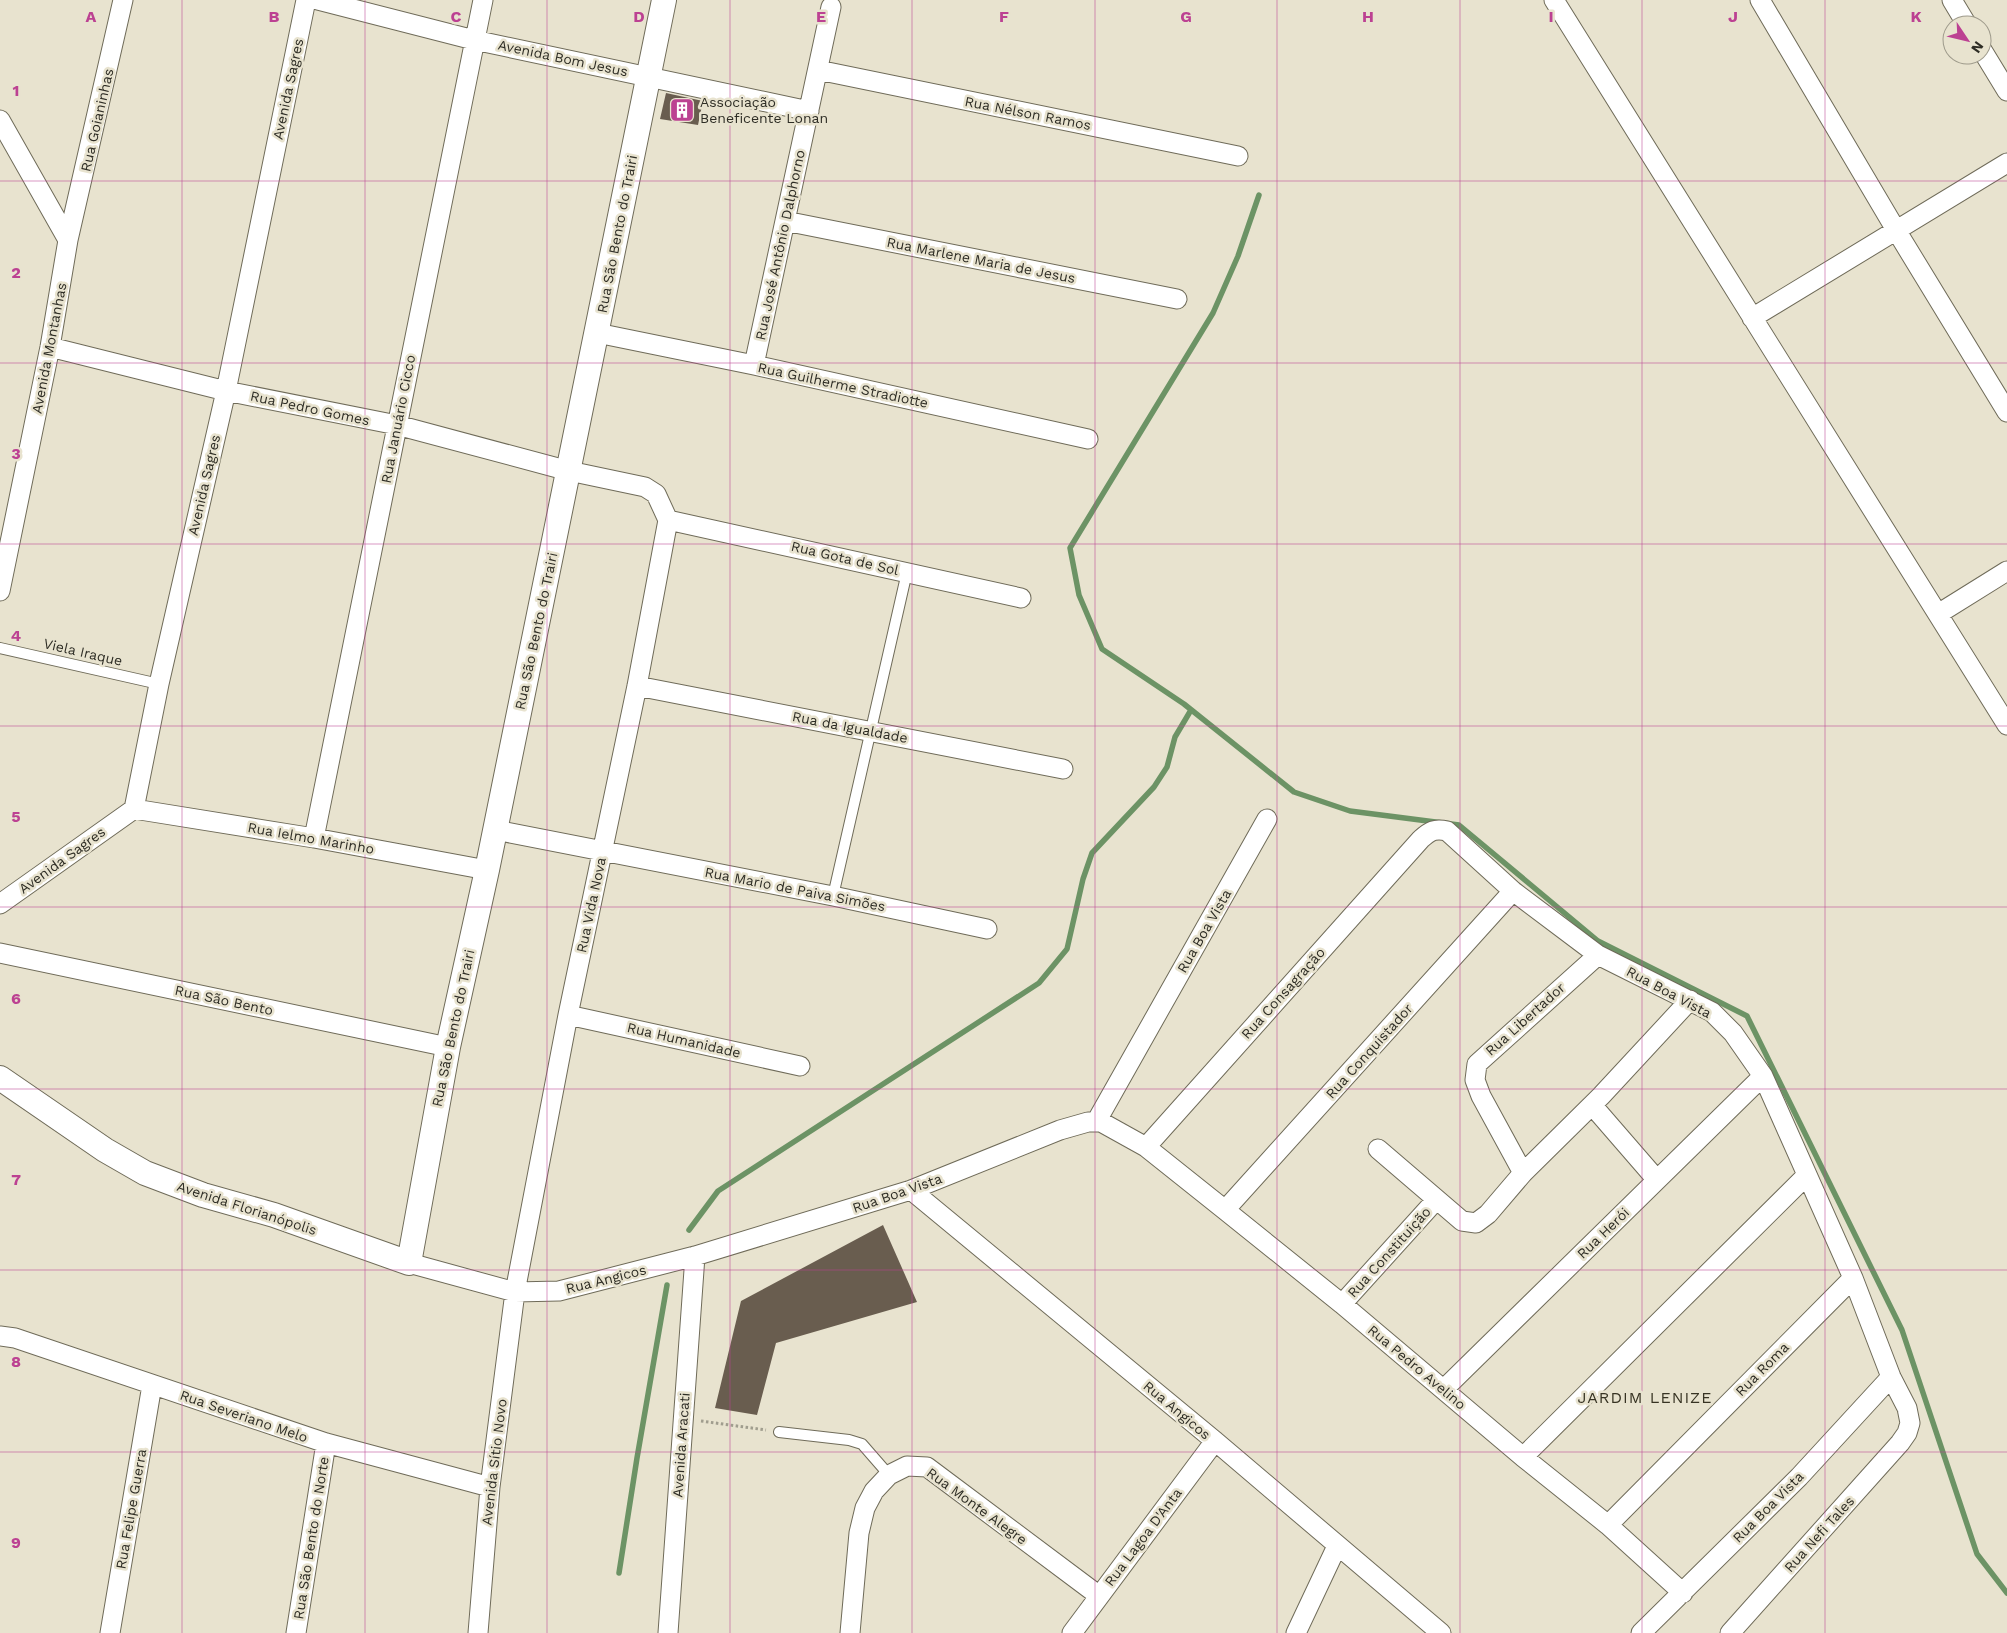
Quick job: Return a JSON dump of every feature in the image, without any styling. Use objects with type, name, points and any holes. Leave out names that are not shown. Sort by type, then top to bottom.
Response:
[{"type":"street","name":"Rua Goianinhas","points":[[68,240],[123,0]]},
{"type":"street","name":"Avenida Sagres","points":[[0,904],[134,809],[159,684],[226,390],[306,0]]},
{"type":"street","name":"Avenida Bom Jesus","points":[[318,0],[474,40],[809,111]]},
{"type":"street","name":"Rua Januário Cicco","points":[[314,838],[483,0]]},
{"type":"street","name":"Rua São Bento do Trairi","points":[[409,1263],[448,1047],[487,870],[664,0]]},
{"type":"street","points":[[1554,0],[2007,725]]},
{"type":"street","points":[[1760,0],[1896,230],[2007,412]]},
{"type":"street","points":[[1952,0],[1961,15]]},
{"type":"street","name":"Rua José Antônio Dalphorno","points":[[754,365],[831,7]]},
{"type":"street","points":[[1991,65],[2007,91]]},
{"type":"street","name":"Rua Nélson Ramos","points":[[818,70],[1238,156]]},
{"type":"street","points":[[0,120],[5,142],[68,240]]},
{"type":"street","points":[[1752,318],[2007,163]]},
{"type":"street","name":"Rua Marlene Maria de Jesus","points":[[785,222],[1177,299]]},
{"type":"street","name":"Avenida Montanhas","points":[[0,591],[50,348],[68,240]]},
{"type":"street","name":"Rua Guilherme Stradiotte","points":[[597,333],[754,365],[1088,439]]},
{"type":"street","name":"Rua Pedro Gomes","points":[[50,348],[226,390],[397,426],[569,471],[644,487],[656,494],[668,520]]},
{"type":"street","name":"Rua Gota de Sol","points":[[668,520],[1021,598]]},
{"type":"street","name":"Rua Vida Nova","points":[[515,1292],[568,1015],[637,686],[668,520]]},
{"type":"street","points":[[1938,614],[2007,570]]},
{"type":"street","name":"Rua da Igualdade","points":[[637,686],[1064,769]]},
{"type":"street","name":"Rua Ielmo Marinho","points":[[134,809],[314,838],[487,870]]},
{"type":"street","name":"Rua Boa Vista","points":[[694,1256],[911,1190],[1060,1130],[1088,1122],[1096,1122],[1267,819]]},
{"type":"street","name":"Rua Boa Vista","points":[[1421,839],[1429,832],[1438,828],[1447,831],[1513,891],[1598,955],[1712,1012],[1733,1033],[1763,1076],[1853,1278],[1891,1377],[1907,1408],[1910,1422],[1907,1433]]},
{"type":"street","name":"Rua Mario de Paiva Simões","points":[[495,830],[833,896],[987,929]]},
{"type":"street","name":"Rua Consagração","points":[[1146,1147],[1421,839]]},
{"type":"street","name":"Rua Conquistador","points":[[1225,1210],[1513,891]]},
{"type":"street","name":"Rua São Bento","points":[[0,953],[448,1047]]},
{"type":"street","name":"Rua Libertador","points":[[1523,1173],[1481,1096],[1475,1080],[1477,1064],[1598,955]]},
{"type":"street","points":[[1378,1149],[1462,1221],[1476,1223],[1488,1214],[1523,1173],[1592,1105],[1690,1000]]},
{"type":"street","name":"Rua Humanidade","points":[[568,1015],[800,1066]]},
{"type":"street","name":"Rua Herói","points":[[1444,1389],[1763,1076]]},
{"type":"street","name":"Avenida Florianópolis","points":[[0,1078],[105,1150],[145,1173],[203,1195],[274,1215],[409,1263],[515,1292]]},
{"type":"street","points":[[1592,1105],[1657,1180]]},
{"type":"street","points":[[1096,1122],[1110,1126],[1146,1147]]},
{"type":"street","name":"Rua Pedro Avelino","points":[[1146,1147],[1342,1304],[1523,1457],[1608,1525],[1683,1593]]},
{"type":"street","points":[[1523,1457],[1806,1176]]},
{"type":"street","name":"Rua Angicos","points":[[911,1190],[1214,1441],[1441,1633]]},
{"type":"street","name":"Rua Constituição","points":[[1342,1304],[1436,1200]]},
{"type":"street","name":"Rua Angicos","points":[[515,1292],[559,1291],[694,1256]]},
{"type":"street","name":"Avenida Aracati","points":[[668,1633],[694,1256]]},
{"type":"street","name":"Rua Roma","points":[[1608,1525],[1853,1278]]},
{"type":"street","name":"Avenida Sítio Novo","points":[[478,1633],[490,1488],[515,1292]]},
{"type":"street","name":"Rua Severiano Melo","points":[[0,1336],[15,1338],[326,1443],[490,1488]]},
{"type":"street","name":"Rua Boa Vista","points":[[1647,1631],[1799,1477],[1891,1377]]},
{"type":"street","name":"Rua Felipe Guerra","points":[[110,1633],[152,1385]]},
{"type":"street","name":"Rua Nefi Tales","points":[[1730,1633],[1900,1444],[1907,1433]]},
{"type":"street","name":"Rua Lagoa D'Anta","points":[[1072,1633],[1098,1595],[1214,1441]]},
{"type":"street","name":"Rua São Bento do Norte","points":[[296,1633],[326,1443]]},
{"type":"street","name":"Rua Monte Alegre","points":[[889,1474],[907,1466],[927,1467],[1098,1595]]},
{"type":"street","points":[[850,1633],[859,1533],[865,1508],[874,1491],[889,1474]]},
{"type":"street","points":[[1296,1633],[1337,1546]]},
{"type":"lane","points":[[833,896],[907,572]]},
{"type":"lane","name":"Viela Iraque","points":[[0,648],[159,684]]},
{"type":"lane","points":[[779,1432],[849,1440],[862,1444],[889,1474]]},
{"type":"path","points":[[683,1419],[779,1432]]},
{"type":"building","name":"Associação Beneficente Lonan","points":[[666,93],[703,101],[698,125],[660,119]]},
{"type":"building","points":[[883,1225],[917,1302],[776,1343],[757,1415],[715,1408],[741,1301]]},
{"type":"waterway","points":[[1259,195],[1238,256],[1213,313],[1070,548],[1079,595],[1102,649],[1184,704],[1294,792],[1350,811],[1459,825],[1598,941],[1747,1016],[1902,1330],[1977,1554],[2007,1593]]},
{"type":"waterway","points":[[689,1230],[718,1191],[1039,983],[1067,949],[1083,879],[1092,853],[1154,787],[1167,767],[1175,737],[1191,710]]},
{"type":"waterway","points":[[619,1573],[667,1285]]},
{"type":"place","name":"Associação Beneficente Lonan","points":[[682,110]]},
{"type":"district","name":"JARDIM LENIZE","points":[[1645,1397]]}]
